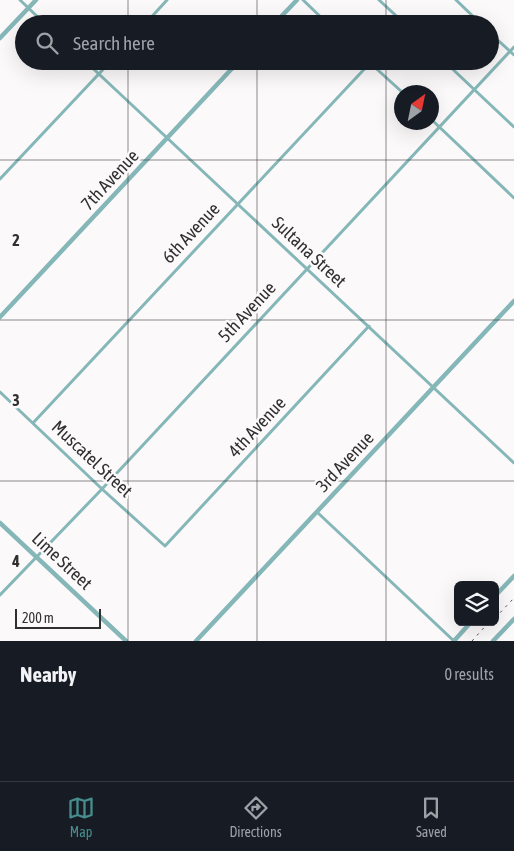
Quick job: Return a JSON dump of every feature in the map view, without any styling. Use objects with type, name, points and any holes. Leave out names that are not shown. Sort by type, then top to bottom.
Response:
[{"type":"street","points":[[20,0],[35,15]]},
{"type":"street","points":[[21,15],[36,0]]},
{"type":"street","points":[[153,15],[167,0]]},
{"type":"street","points":[[283,15],[297,0]]},
{"type":"street","points":[[303,0],[319,15]]},
{"type":"street","points":[[380,0],[396,15]]},
{"type":"street","points":[[456,0],[472,15]]},
{"type":"street","points":[[0,38],[15,22]]},
{"type":"street","points":[[499,41],[514,55]]},
{"type":"street","name":"5th Avenue","points":[[499,63],[514,47]]},
{"type":"street","name":"Sultana Street","points":[[95,70],[514,463]]},
{"type":"street","points":[[0,179],[103,70]]},
{"type":"street","name":"7th Avenue","points":[[0,317],[231,70]]},
{"type":"street","name":"6th Avenue","points":[[33,423],[362,70]]},
{"type":"street","points":[[378,70],[394,85]]},
{"type":"street","points":[[454,70],[514,127]]},
{"type":"street","name":"5th Avenue","points":[[439,128],[493,70]]},
{"type":"street","points":[[439,128],[514,198]]},
{"type":"street","name":"5th Avenue","points":[[0,595],[102,489],[437,130]]},
{"type":"street","name":"3rd Avenue","points":[[196,641],[514,301]]},
{"type":"street","name":"4th Avenue","points":[[165,546],[369,326]]},
{"type":"street","name":"Muscatel Street","points":[[0,392],[165,546]]},
{"type":"street","points":[[317,512],[454,641],[467,626]]},
{"type":"street","name":"Lime Street","points":[[0,523],[126,641]]},
{"type":"street","points":[[499,592],[514,576]]},
{"type":"street","points":[[493,641],[514,619]]},
{"type":"railway","points":[[499,614],[514,598]]},
{"type":"railway","points":[[472,641],[485,626]]}]
